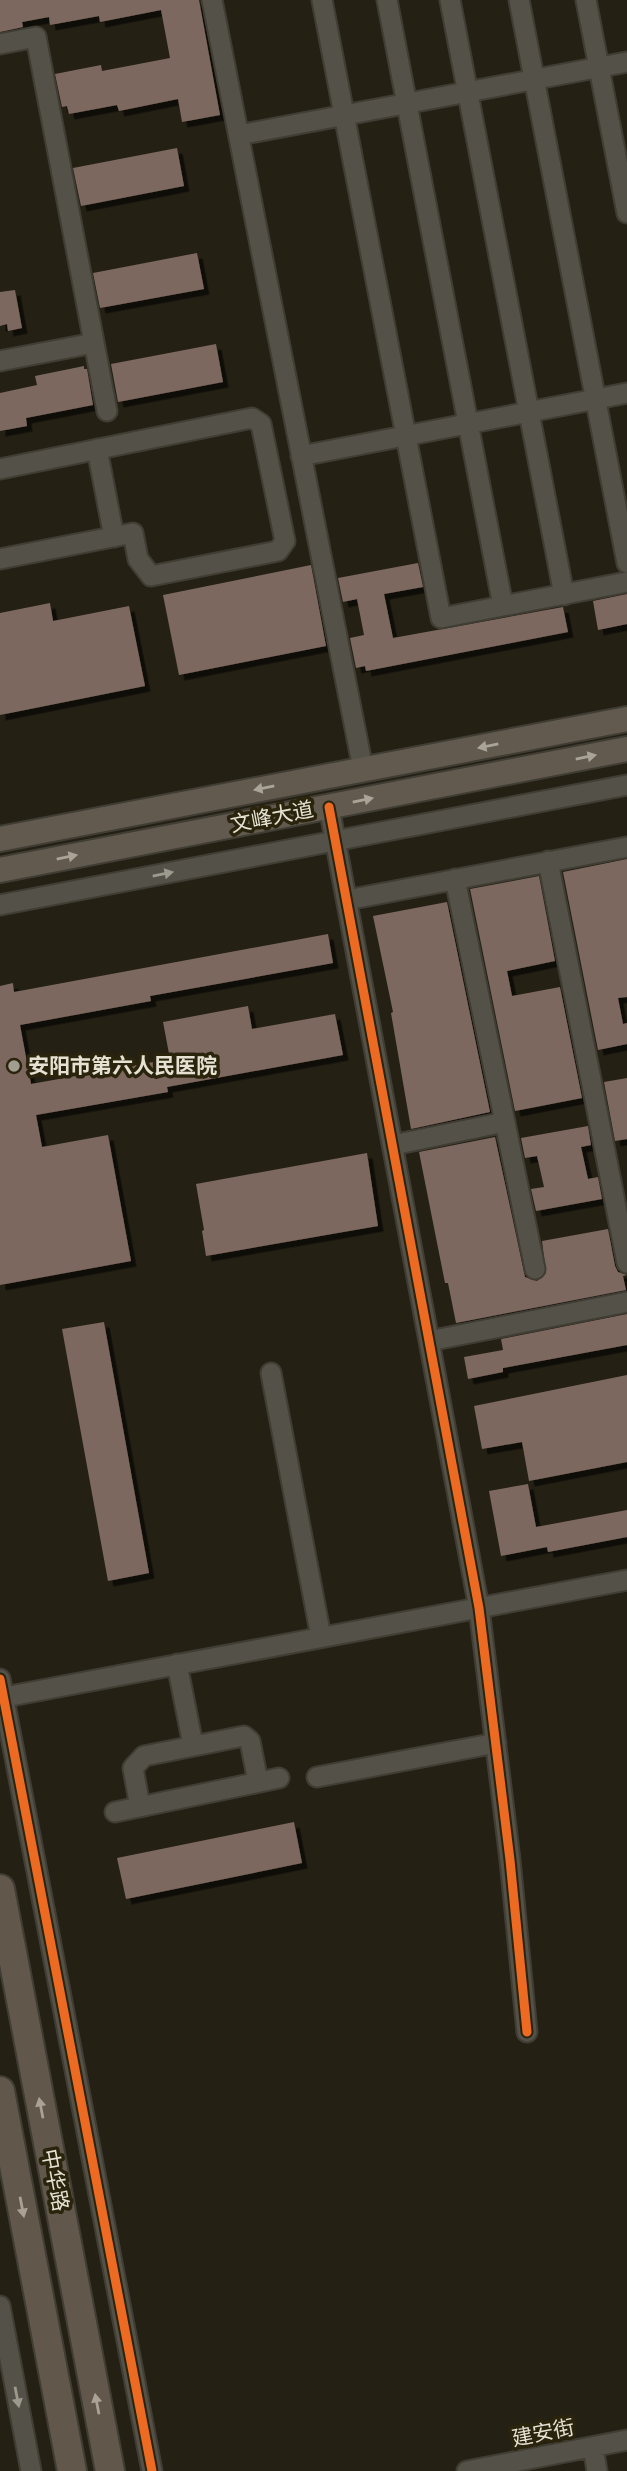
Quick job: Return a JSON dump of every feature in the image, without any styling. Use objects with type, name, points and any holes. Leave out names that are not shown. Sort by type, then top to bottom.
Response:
[{"type":"highway","name":"中华路","points":[[0,1889],[110,2471]]},
{"type":"highway","name":"中华路","points":[[0,2091],[72,2471]]},
{"type":"main road","name":"文峰大道","points":[[0,839],[627,719]]},
{"type":"main road","name":"文峰大道","points":[[0,870],[627,749]]},
{"type":"street","points":[[212,0],[363,769]]},
{"type":"street","points":[[322,0],[441,618],[627,582]]},
{"type":"street","points":[[387,0],[503,606]]},
{"type":"street","points":[[450,0],[564,595]]},
{"type":"street","points":[[519,0],[627,562]]},
{"type":"street","points":[[586,0],[627,213]]},
{"type":"street","points":[[0,44],[36,37],[107,411]]},
{"type":"street","points":[[239,135],[627,62]]},
{"type":"street","points":[[0,361],[94,343]]},
{"type":"street","points":[[301,456],[627,393]]},
{"type":"street","points":[[0,469],[252,418],[261,424],[285,541],[278,551],[151,576],[138,559],[133,533],[0,559]]},
{"type":"street","points":[[97,449],[114,537]]},
{"type":"street","points":[[0,905],[627,785]]},
{"type":"street","points":[[329,807],[479,1608],[527,2032]]},
{"type":"street","points":[[346,900],[627,847]]},
{"type":"street","points":[[548,861],[627,1263]]},
{"type":"street","points":[[455,879],[536,1269]]},
{"type":"street","points":[[393,1145],[505,1122]]},
{"type":"street","points":[[429,1341],[627,1302]]},
{"type":"street","points":[[271,1373],[321,1637]]},
{"type":"street","points":[[152,2471],[1,1692],[177,1664],[627,1580]]},
{"type":"street","points":[[177,1664],[193,1745]]},
{"type":"street","points":[[140,1807],[133,1768],[135,1763],[144,1756],[193,1745],[244,1736],[250,1741],[258,1782]]},
{"type":"street","points":[[317,1777],[496,1743]]},
{"type":"street","points":[[115,1812],[279,1777]]},
{"type":"street","points":[[0,2306],[31,2471]]},
{"type":"street","name":"建安街","points":[[467,2471],[627,2440]]},
{"type":"street","points":[[593,2447],[597,2471]]},
{"type":"building","points":[[0,0],[199,0],[220,115],[182,122],[178,99],[119,111],[117,105],[69,114],[67,106],[62,107],[55,74],[101,65],[102,71],[170,58],[161,10],[100,22],[99,16],[50,25],[49,17],[22,22],[23,27],[0,32]]},
{"type":"building","points":[[177,148],[184,186],[81,206],[73,168]]},
{"type":"building","points":[[197,253],[204,289],[100,308],[93,273]]},
{"type":"building","points":[[15,290],[22,328],[8,331],[7,324],[0,326],[0,292]]},
{"type":"building","points":[[216,344],[223,382],[118,402],[111,364]]},
{"type":"building","points":[[84,366],[84,369],[87,369],[93,405],[26,418],[27,426],[0,431],[0,393],[37,385],[35,376]]},
{"type":"building","points":[[418,563],[423,587],[384,594],[393,638],[563,607],[568,632],[366,671],[365,666],[356,668],[350,638],[364,635],[357,599],[343,602],[338,578]]},
{"type":"building","points":[[311,565],[326,646],[179,675],[163,595]]},
{"type":"building","points":[[627,594],[627,624],[598,630],[593,601]]},
{"type":"building","points":[[50,603],[53,621],[129,606],[145,686],[0,715],[0,613]]},
{"type":"building","points":[[627,859],[627,997],[618,998],[623,1024],[627,1023],[627,1044],[598,1050],[563,872]]},
{"type":"building","points":[[539,876],[555,961],[507,971],[512,996],[560,987],[582,1098],[515,1111],[470,889]]},
{"type":"building","points":[[447,902],[490,1112],[411,1129],[391,1013],[393,1012],[373,916]]},
{"type":"building","points":[[328,934],[333,963],[150,996],[151,1001],[20,1025],[31,1084],[170,1059],[163,1022],[248,1006],[252,1029],[335,1014],[343,1055],[167,1087],[168,1092],[36,1115],[42,1147],[108,1135],[131,1261],[0,1285],[0,986],[13,983],[14,992]]},
{"type":"building","points":[[627,1078],[627,1139],[615,1141],[604,1082]]},
{"type":"building","points":[[588,1126],[591,1145],[581,1147],[588,1179],[598,1177],[602,1199],[536,1211],[531,1189],[544,1187],[537,1156],[525,1158],[521,1138]]},
{"type":"building","points":[[495,1137],[525,1277],[537,1281],[546,1273],[542,1241],[608,1229],[615,1266],[618,1272],[627,1275],[623,1276],[626,1290],[456,1323],[448,1283],[445,1283],[419,1152]]},
{"type":"building","points":[[367,1153],[378,1226],[206,1256],[196,1184]]},
{"type":"building","points":[[627,1314],[627,1345],[503,1368],[503,1372],[468,1379],[464,1357],[503,1350],[501,1339]]},
{"type":"building","points":[[104,1322],[149,1573],[108,1581],[62,1329]]},
{"type":"building","points":[[627,1375],[627,1462],[529,1481],[522,1442],[482,1449],[474,1406]]},
{"type":"building","points":[[528,1484],[536,1527],[627,1510],[627,1537],[548,1552],[547,1547],[501,1556],[489,1491]]},
{"type":"building","points":[[294,1822],[302,1863],[126,1899],[117,1858]]},
{"type":"cycle path","points":[[329,807],[479,1608],[510,1860],[527,2032]]},
{"type":"cycle path","points":[[0,1679],[152,2471]]},
{"type":"place","name":"安阳市第六人民医院","points":[[14,1066]]}]
